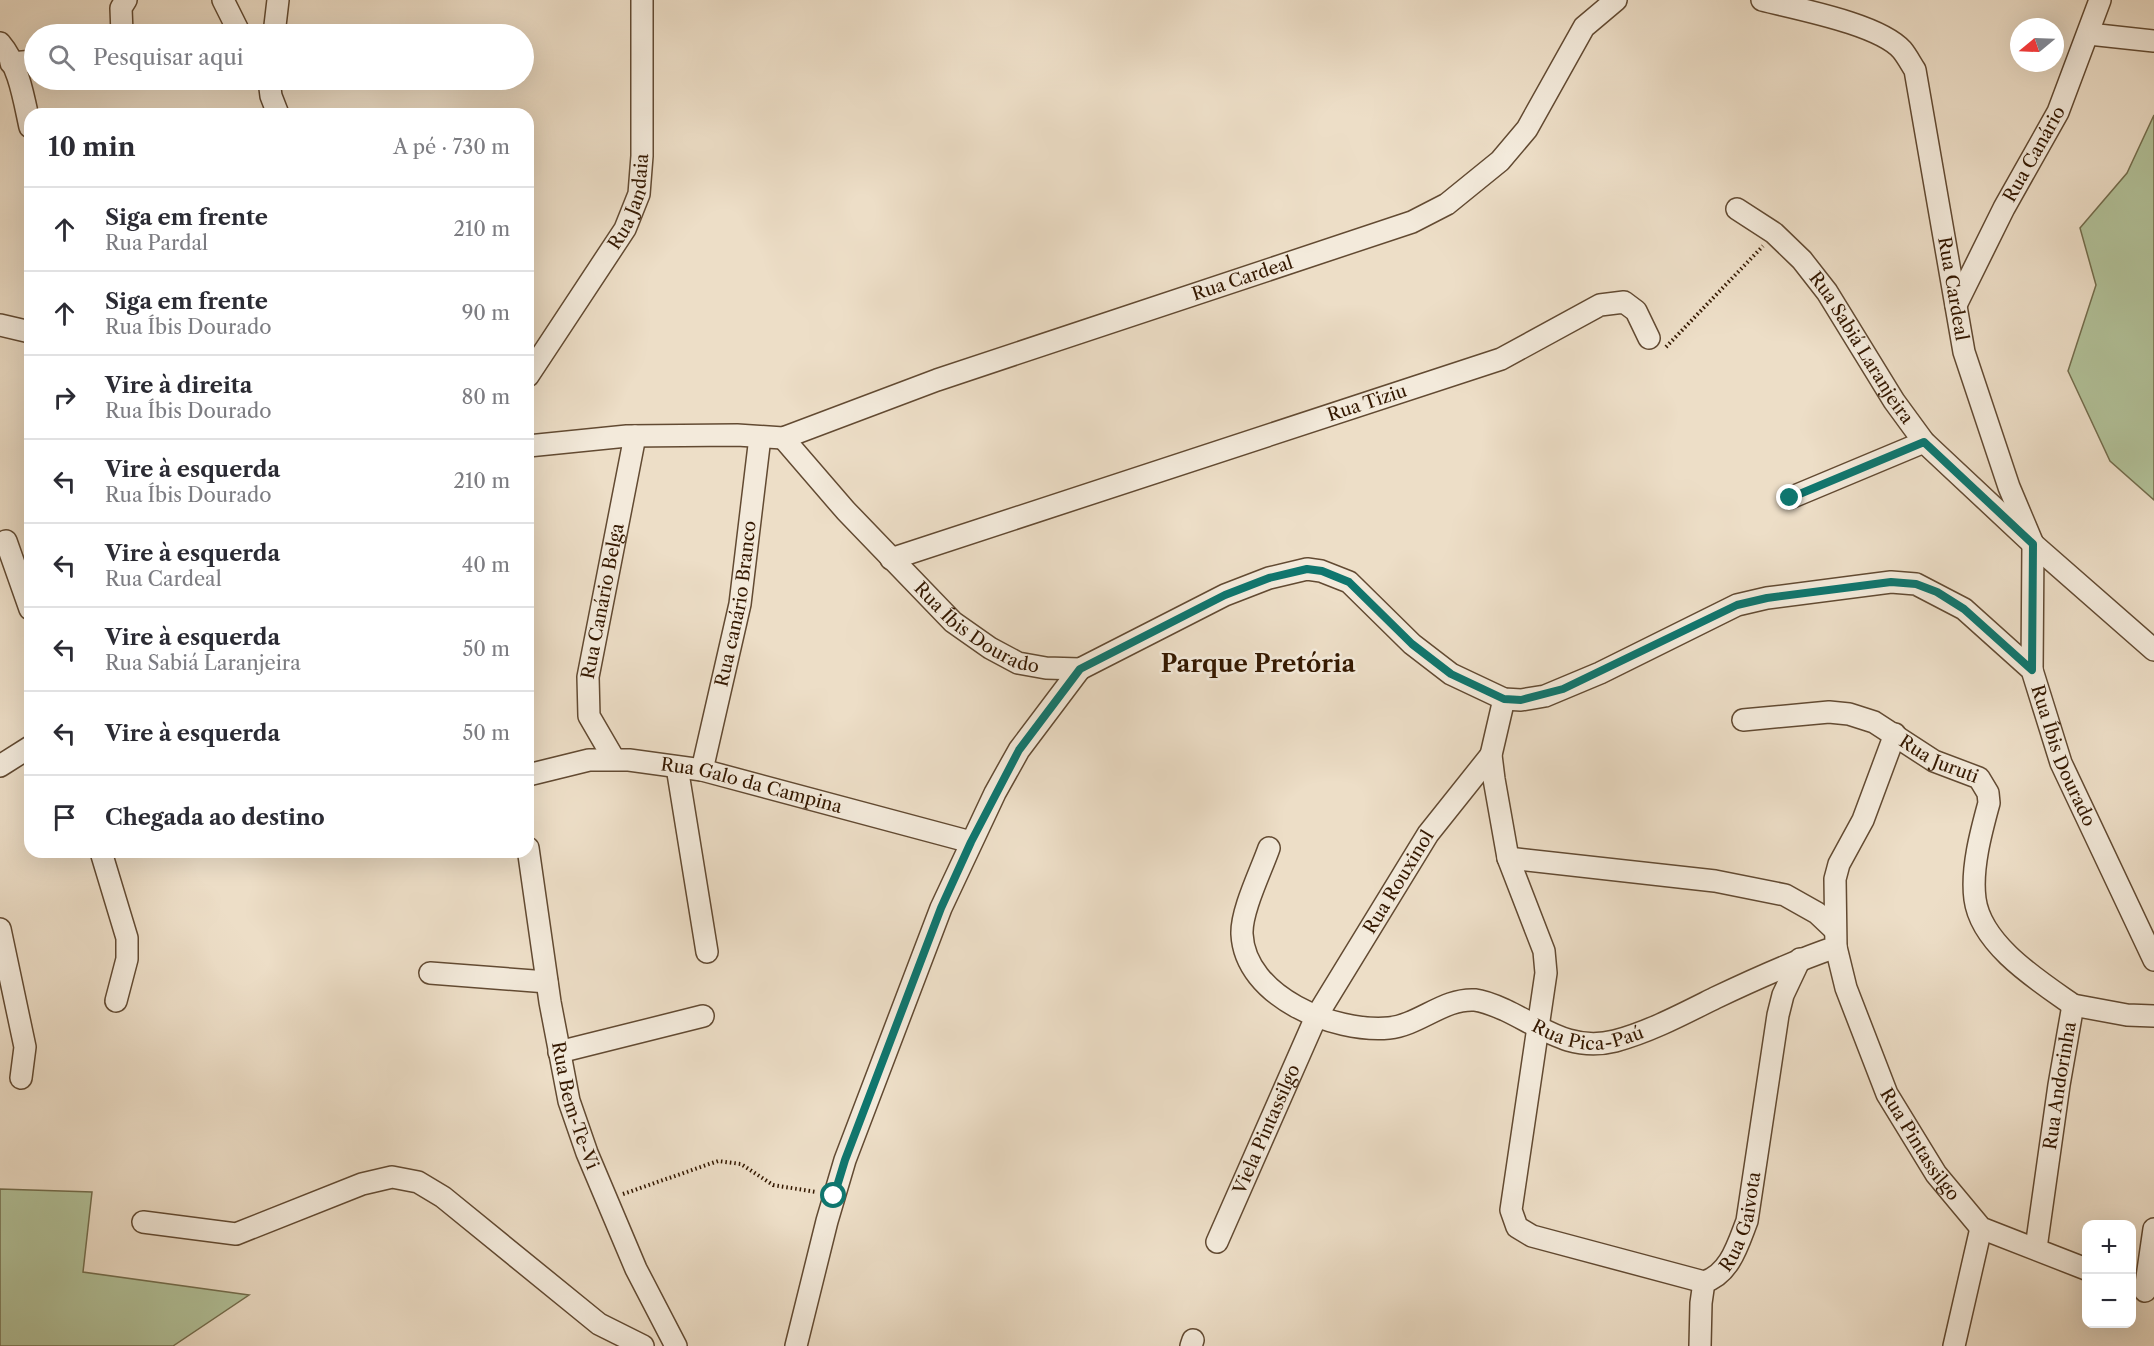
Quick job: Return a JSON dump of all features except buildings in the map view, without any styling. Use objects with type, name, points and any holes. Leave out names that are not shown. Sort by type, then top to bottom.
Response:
[{"type":"street","points":[[121,24],[120,8],[126,0]]},
{"type":"street","points":[[223,0],[235,24]]},
{"type":"street","points":[[275,24],[278,0]]},
{"type":"street","name":"Rua Jandaia","points":[[534,367],[625,229],[639,194],[642,156],[642,0]]},
{"type":"street","name":"Rua Cardeal","points":[[783,438],[937,380],[1412,222],[1448,204],[1500,160],[1527,129],[1584,27],[1616,0]]},
{"type":"street","name":"Rua Cardeal","points":[[1762,0],[1859,26],[1884,36],[1902,50],[1915,70],[1964,352],[2009,487],[2033,544],[2032,670]]},
{"type":"street","name":"Rua Canário","points":[[1956,305],[2004,208],[2058,112],[2100,0]]},
{"type":"street","points":[[2089,34],[2154,41]]},
{"type":"street","points":[[0,43],[20,83],[26,108]]},
{"type":"street","points":[[11,63],[24,62]]},
{"type":"street","name":"Rua Sabiá Laranjeira","points":[[1737,209],[1774,233],[1802,260],[1827,292],[1894,401],[1924,442],[2033,544],[2154,650]]},
{"type":"street","name":"Rua Tiziu","points":[[891,559],[1501,359],[1600,305],[1624,302],[1636,311],[1649,338]]},
{"type":"street","points":[[0,325],[24,331]]},
{"type":"street","points":[[534,446],[635,435],[783,438]]},
{"type":"street","name":"Rua Canário Belga","points":[[614,759],[589,716],[588,677],[635,435]]},
{"type":"street","name":"Rua canário Branco","points":[[702,770],[740,604],[760,437]]},
{"type":"street","name":"Rua Íbis Dourado","points":[[783,438],[891,559],[953,622],[990,648],[1018,663],[1046,668],[1080,669],[1225,595],[1269,578],[1307,569],[1322,571],[1349,582],[1412,644],[1451,674],[1504,699],[1529,699],[1563,689],[1737,605],[1767,598],[1891,582],[1916,584],[1937,592],[1964,609],[2032,670],[2061,763],[2154,960]]},
{"type":"street","points":[[1790,498],[1924,442]]},
{"type":"street","points":[[6,541],[24,592]]},
{"type":"street","points":[[796,1346],[834,1196],[891,1037],[941,908],[971,842],[1019,750],[1080,669]]},
{"type":"street","points":[[1504,699],[1491,755],[1508,858],[1544,951],[1546,973],[1538,1026]]},
{"type":"street","name":"Rua Juruti","points":[[1743,720],[1839,712],[1874,722],[1924,755],[1970,773],[1985,785],[1989,804],[1976,876],[1975,899],[1980,915],[1996,941],[2021,969],[2073,1005]]},
{"type":"street","points":[[1836,939],[1835,879],[1839,864],[1863,820],[1895,734]]},
{"type":"street","points":[[0,766],[24,751]]},
{"type":"street","name":"Rua Rouxinol","points":[[1316,1017],[1428,834],[1491,755]]},
{"type":"street","name":"Rua Galo da Campina","points":[[534,774],[589,760],[614,759],[677,766],[702,770],[971,842]]},
{"type":"street","points":[[677,766],[707,952]]},
{"type":"street","name":"Rua Pica-Paú","points":[[1269,848],[1246,913],[1242,932],[1244,947],[1250,965],[1259,977],[1283,998],[1316,1017],[1389,1028],[1444,1006],[1477,1000],[1572,1043],[1593,1045],[1617,1040],[1675,1018],[1800,959],[1836,939]]},
{"type":"street","points":[[103,858],[128,938],[127,959],[116,1001]]},
{"type":"street","name":"Rua Bem-Te-Vi","points":[[529,858],[547,982],[569,1101],[636,1269],[676,1346]]},
{"type":"street","points":[[1508,858],[1704,879],[1785,895],[1817,913],[1836,939]]},
{"type":"street","points":[[0,929],[25,1047],[21,1078]]},
{"type":"street","name":"Rua Pintassilgo","points":[[1836,939],[1846,988],[1887,1094],[1936,1174],[1982,1228],[2082,1267]]},
{"type":"street","name":"Rua Gaivota","points":[[1538,1026],[1511,1210],[1517,1227],[1532,1236],[1704,1282],[1722,1272],[1747,1221],[1778,1015],[1783,995],[1800,959]]},
{"type":"street","points":[[430,973],[547,982]]},
{"type":"street","name":"Rua Andorinha","points":[[2036,1248],[2073,1005],[2127,1015],[2154,1016]]},
{"type":"street","points":[[559,1052],[703,1016]]},
{"type":"street","name":"Viela Pintassilgo","points":[[1217,1242],[1316,1017]]},
{"type":"street","points":[[143,1222],[236,1234],[362,1184],[392,1178],[418,1182],[443,1197],[598,1324],[643,1346]]},
{"type":"street","points":[[1954,1346],[1982,1228]]},
{"type":"street","points":[[2144,1290],[2154,1229]]},
{"type":"street","points":[[1700,1346],[1704,1282]]},
{"type":"path","points":[[1649,338],[1658,347],[1663,348],[1676,340],[1774,233]]},
{"type":"path","points":[[607,1199],[718,1161],[741,1164],[773,1185],[834,1196]]},
{"type":"green space","points":[[2154,115],[2154,500],[2110,461],[2068,371],[2096,285],[2080,228],[2127,173]]},
{"type":"green space","points":[[0,1189],[92,1192],[83,1272],[249,1295],[173,1346],[0,1346]]},
{"type":"district","name":"Parque Pretória","points":[[1258,663]]},
{"type":"route","points":[[834,1196],[845,1160],[941,908],[995,793],[1019,750],[1080,669],[1225,595],[1294,570],[1322,571],[1336,576],[1349,582],[1412,644],[1451,674],[1504,699],[1521,700],[1545,696],[1563,689],[1600,673],[1707,617],[1737,605],[1767,598],[1891,582],[1916,584],[1937,592],[1964,609],[2032,670],[2033,544],[1924,442],[1790,498]]}]
